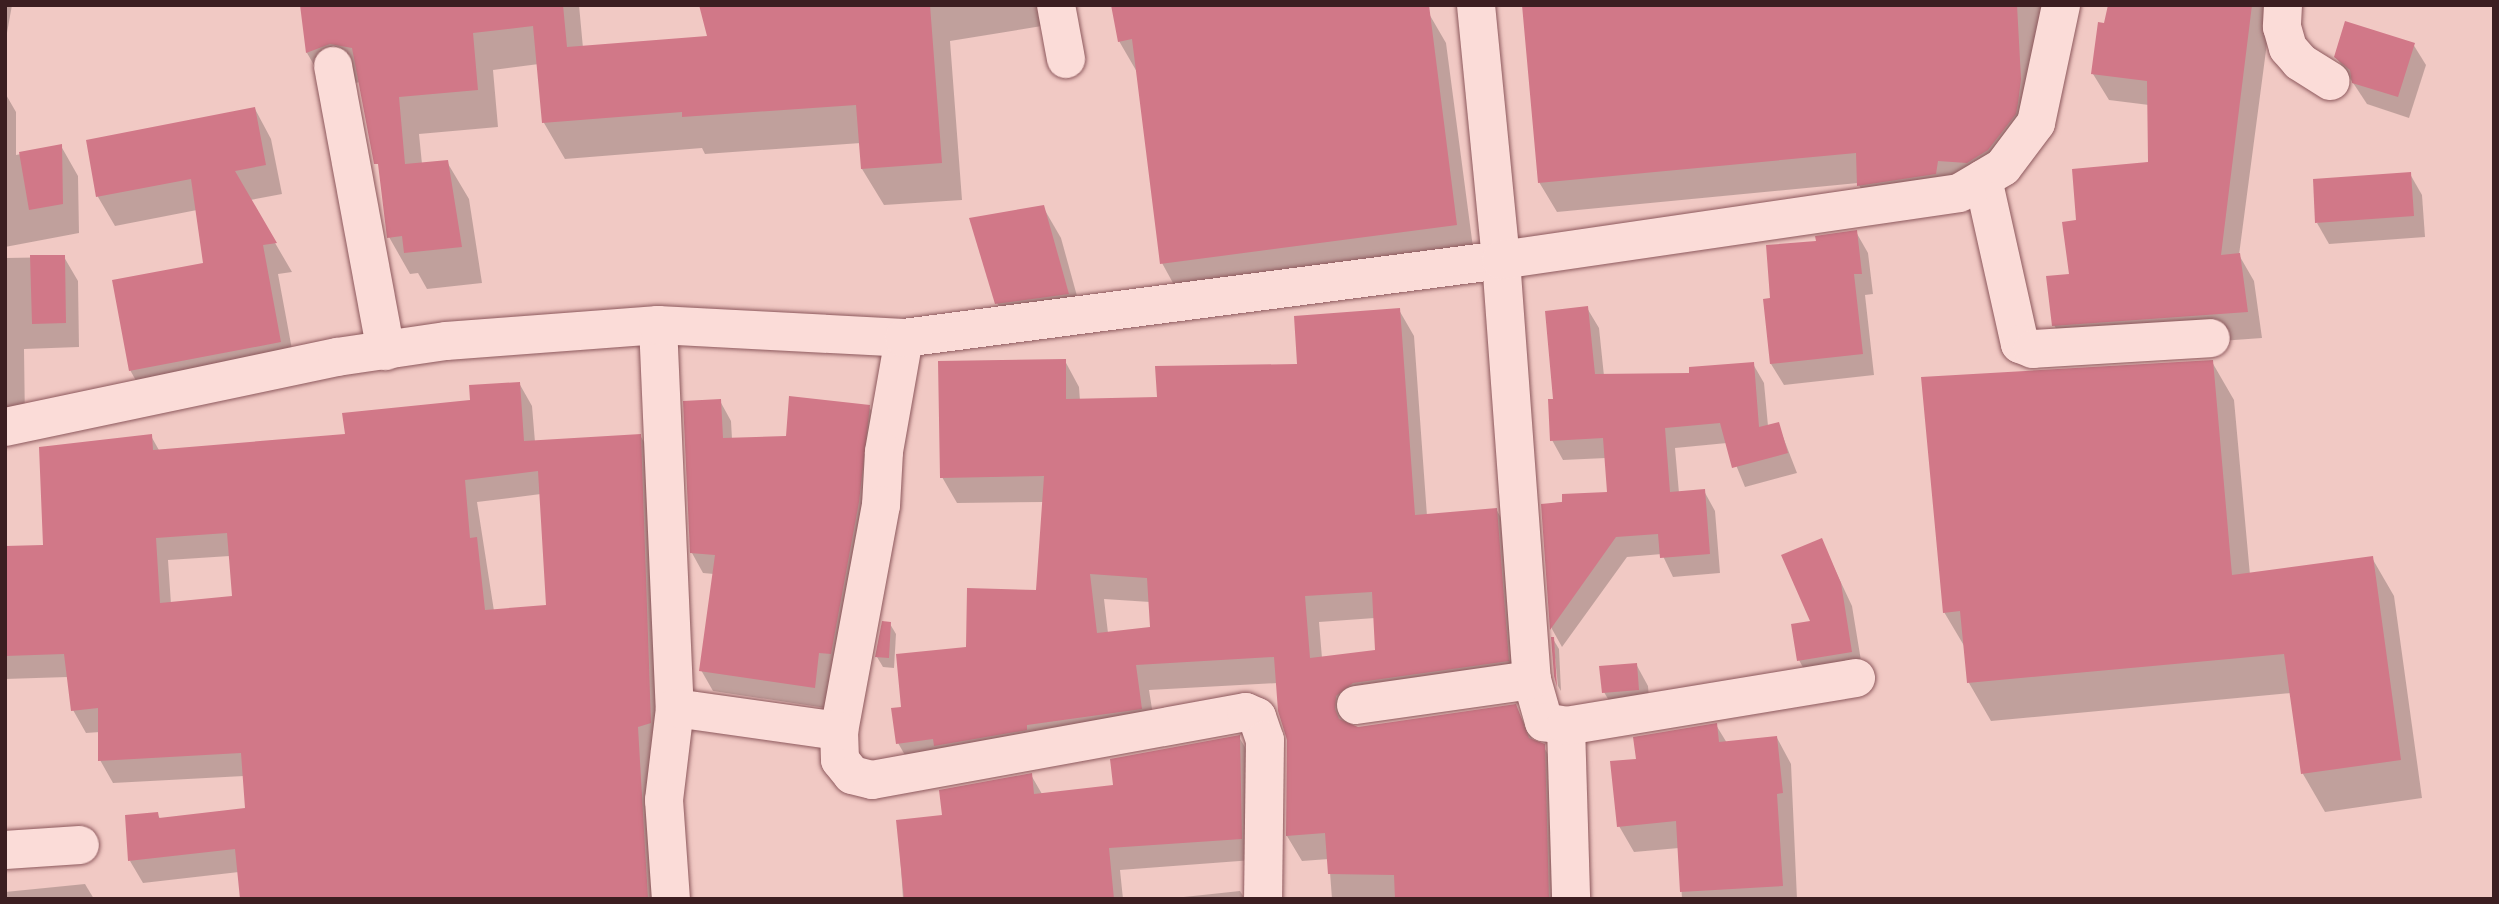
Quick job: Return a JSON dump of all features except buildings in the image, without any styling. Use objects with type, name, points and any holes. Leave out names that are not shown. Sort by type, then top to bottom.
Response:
[{"type":"street","points":[[1056,5],[1066,59]]},
{"type":"street","points":[[1476,5],[1502,260],[1532,680],[1544,722],[1566,726],[1856,678]]},
{"type":"street","points":[[5,428],[337,357],[446,341],[658,325],[904,338],[1502,260],[1959,193],[2003,167],[2036,123],[2061,5]]},
{"type":"street","points":[[2283,5],[2282,27],[2288,48],[2300,62],[2331,81]]},
{"type":"street","points":[[333,66],[386,351]]},
{"type":"street","points":[[1983,179],[2020,344],[2034,349],[2211,338]]},
{"type":"street","points":[[658,325],[675,708],[664,800],[671,899]]},
{"type":"street","points":[[904,338],[884,452],[881,505],[839,731],[840,760],[852,775],[872,780],[1246,712],[1258,717],[1265,740],[1263,899]]},
{"type":"street","points":[[1356,705],[1532,680]]},
{"type":"street","points":[[675,708],[839,731]]},
{"type":"street","points":[[1566,726],[1571,899]]},
{"type":"street","points":[[5,850],[80,845]]}]
